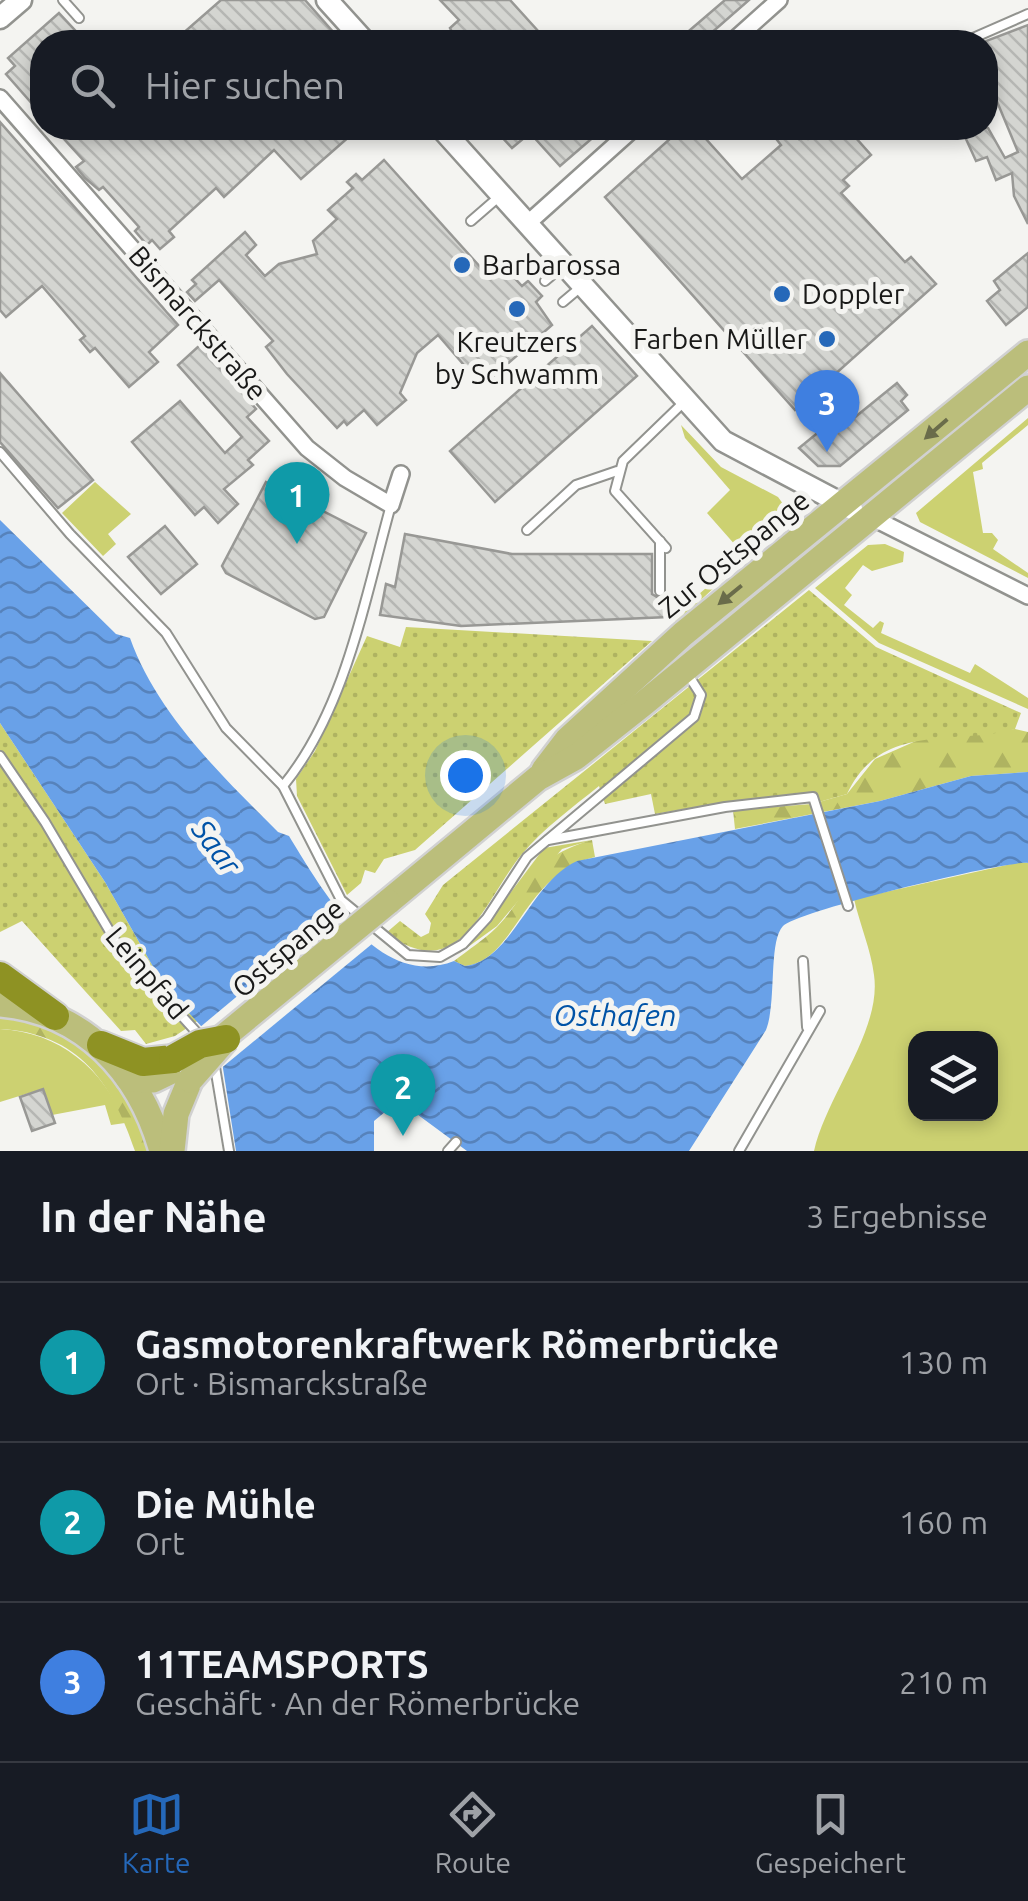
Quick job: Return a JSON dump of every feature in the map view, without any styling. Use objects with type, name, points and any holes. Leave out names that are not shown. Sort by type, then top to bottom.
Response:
[{"type":"highway","points":[[0,976],[55,1016]]},
{"type":"highway","points":[[101,1045],[144,1062],[181,1068],[200,1044],[226,1039]]},
{"type":"main road","name":"Zur Ostspange","points":[[538,778],[567,740],[639,673],[1028,353]]},
{"type":"main road","name":"Zur Ostspange","points":[[388,902],[538,778],[576,756],[1028,388]]},
{"type":"main road","name":"Ostspange","points":[[226,1039],[388,902]]},
{"type":"main road","points":[[0,1004],[55,1016],[101,1045],[147,1108],[162,1151]]},
{"type":"main road","points":[[129,1079],[152,1080],[181,1068],[172,1151]]},
{"type":"street","points":[[0,18],[21,0]]},
{"type":"street","points":[[328,0],[355,30]]},
{"type":"street","points":[[745,30],[779,0]]},
{"type":"street","name":"Bismarckstraße","points":[[0,98],[30,132]]},
{"type":"street","name":"Bismarckstraße","points":[[37,140],[307,448],[344,478],[391,505]]},
{"type":"street","points":[[452,140],[685,401],[742,454],[1028,596]]},
{"type":"street","points":[[527,224],[621,140]]},
{"type":"street","points":[[391,505],[401,474]]},
{"type":"lane","points":[[64,0],[79,18]]},
{"type":"lane","points":[[991,30],[1028,14]]},
{"type":"lane","points":[[471,221],[501,194]]},
{"type":"lane","points":[[545,282],[564,265]]},
{"type":"lane","points":[[563,302],[582,286]]},
{"type":"lane","points":[[526,530],[576,484],[617,472],[685,401]]},
{"type":"lane","points":[[0,452],[70,534],[166,633],[226,728],[283,786],[341,900],[408,955],[440,957],[463,944],[544,841],[694,717],[701,696],[684,669]]},
{"type":"lane","points":[[617,472],[615,491],[663,545],[660,591]]},
{"type":"lane","points":[[283,786],[308,748],[333,696],[391,505]]},
{"type":"lane","name":"Leinpfad","points":[[0,756],[45,822],[119,948],[204,1040],[218,1077],[229,1151]]},
{"type":"lane","points":[[544,841],[725,807],[814,797],[848,906]]},
{"type":"lane","points":[[804,962],[805,1037]]},
{"type":"lane","points":[[739,1151],[820,1011]]},
{"type":"lane","points":[[448,1151],[456,1142]]},
{"type":"green space","points":[[1028,418],[1028,425],[982,463],[983,469],[973,472],[983,533],[992,533],[998,540],[993,549],[1028,573],[1028,578],[920,522],[916,513]]},
{"type":"green space","points":[[681,425],[721,467],[778,497],[792,516],[678,621],[668,621],[744,555],[707,513],[730,490],[685,438]]},
{"type":"green space","points":[[95,482],[131,514],[108,534],[116,544],[103,556],[62,513]]},
{"type":"green space","points":[[885,544],[904,552],[903,562],[872,571],[863,565],[845,588],[852,595],[844,605],[873,628],[880,621],[884,623],[881,633],[970,673],[975,664],[1028,698],[1028,709],[879,643],[815,588],[868,545]]},
{"type":"green space","points":[[809,590],[876,647],[1021,713],[1015,729],[899,746],[879,755],[847,794],[819,802],[816,794],[808,794],[731,801],[655,814],[651,794],[605,804],[599,786],[531,844],[468,932],[452,945],[433,950],[412,947],[386,933],[400,921],[421,937],[429,933],[431,923],[425,914],[443,885]]},
{"type":"green space","points":[[406,627],[652,641],[415,850],[384,859],[375,873],[365,870],[361,883],[347,895],[297,796],[296,779],[315,751],[367,636],[400,647]]},
{"type":"green space","points":[[0,723],[105,882],[164,986],[199,1020],[175,1036],[146,1044],[135,1030],[121,1031],[22,921],[0,932]]},
{"type":"green space","points":[[1015,729],[1028,732],[1028,772],[971,776],[880,801],[735,829],[733,810],[812,804],[847,794],[875,759],[925,737]]},
{"type":"green space","points":[[592,840],[562,849],[497,926],[457,955],[478,936],[544,848]]},
{"type":"green space","points":[[592,840],[595,857],[571,866],[551,881],[497,949],[482,961],[465,966],[454,961],[497,927],[544,865],[571,847]]},
{"type":"green space","points":[[1028,863],[1028,1151],[814,1151],[870,1018],[873,966],[854,899]]},
{"type":"green space","points":[[0,1017],[54,1032],[102,1064],[126,1093],[151,1151],[135,1151],[115,1104],[88,1066],[51,1040],[0,1029]]},
{"type":"green space","points":[[0,1029],[41,1037],[77,1057],[105,1086],[125,1123],[111,1125],[105,1105],[52,1115],[42,1089],[0,1102]]},
{"type":"water","points":[[0,520],[116,634],[130,638],[157,692],[193,742],[278,832],[289,836],[355,929],[377,948],[401,961],[426,966],[454,961],[465,966],[481,961],[509,936],[546,886],[577,861],[880,801],[971,776],[1028,772],[1028,863],[903,888],[824,909],[783,926],[776,945],[766,1030],[689,1151],[467,1151],[410,1109],[391,1107],[374,1121],[374,1151],[236,1151],[222,1062],[213,1039],[164,986],[105,882],[0,723]]},
{"type":"pier","points":[[342,909],[378,939],[219,1070],[199,1028]]},
{"type":"building","points":[[221,0],[305,0],[331,30],[187,30]]},
{"type":"building","points":[[440,0],[510,0],[537,30],[451,30],[459,20]]},
{"type":"building","points":[[725,0],[749,0],[715,30],[690,30]]},
{"type":"building","points":[[59,13],[75,30],[40,30]]},
{"type":"building","points":[[1028,25],[1028,224],[1014,196],[1012,173],[996,180],[987,157],[976,161],[966,140],[995,140],[1005,158],[1018,152],[998,104],[998,36]]},
{"type":"building","points":[[30,39],[30,101],[6,74],[15,66],[8,58]]},
{"type":"building","points":[[0,122],[178,325],[149,352],[158,362],[129,387],[95,348],[90,352],[80,340],[85,336],[42,286],[6,317],[0,310]]},
{"type":"building","points":[[65,140],[345,140],[301,179],[274,150],[224,197],[216,188],[169,231],[174,237],[160,249],[152,240],[147,245],[135,231],[139,227],[103,187],[99,190],[85,178],[76,167],[84,161]]},
{"type":"building","points":[[505,140],[522,140],[512,148]]},
{"type":"building","points":[[536,140],[590,140],[560,166]]},
{"type":"building","points":[[669,140],[707,140],[742,179],[781,145],[777,140],[858,140],[871,155],[843,180],[849,186],[841,193],[905,262],[911,257],[936,284],[795,410],[605,197]]},
{"type":"building","points":[[384,160],[491,279],[507,270],[522,286],[528,281],[542,296],[536,302],[552,325],[482,386],[438,335],[417,353],[400,393],[406,400],[377,425],[364,410],[347,425],[344,421],[337,428],[287,374],[266,347],[273,341],[219,280],[195,301],[187,292],[196,284],[192,280],[245,232],[256,245],[246,255],[265,276],[279,264],[317,254],[313,241],[337,219],[328,210],[353,188],[347,182],[356,174],[362,180]]},
{"type":"building","points":[[1028,253],[1028,307],[1006,325],[987,301],[1000,290],[994,281]]},
{"type":"building","points":[[592,326],[637,376],[495,502],[450,451]]},
{"type":"building","points":[[200,345],[256,409],[247,417],[269,441],[248,460],[253,465],[224,489],[238,504],[218,523],[204,507],[195,515],[132,442],[180,401],[225,453],[242,437],[178,365]]},
{"type":"building","points":[[0,373],[93,480],[58,508],[0,442]]},
{"type":"building","points":[[897,383],[907,395],[901,401],[908,410],[840,466],[818,466],[799,448],[836,418],[849,422]]},
{"type":"building","points":[[266,482],[366,533],[324,617],[315,619],[226,573],[222,566]]},
{"type":"building","points":[[165,526],[197,564],[161,594],[128,557]]},
{"type":"building","points":[[405,534],[512,554],[652,554],[652,594],[659,598],[669,594],[668,617],[461,626],[380,615],[386,584],[395,587]]},
{"type":"building","points":[[43,1089],[55,1123],[32,1131],[20,1097]]},
{"type":"place","name":"Barbarossa","points":[[462,265]]},
{"type":"place","name":"Doppler","points":[[782,294]]},
{"type":"place","name":"Kreutzers by Schwamm","points":[[517,309]]},
{"type":"place","name":"Farben Müller","points":[[827,339]]},
{"type":"place","name":"11TEAMSPORTS","points":[[827,452]]},
{"type":"place","name":"Gasmotorenkraftwerk Römerbrücke","points":[[297,544]]},
{"type":"place","name":"Die Mühle","points":[[403,1136]]},
{"type":"water label","name":"Saar","points":[[216,847]]},
{"type":"water label","name":"Osthafen","points":[[615,1016]]}]
